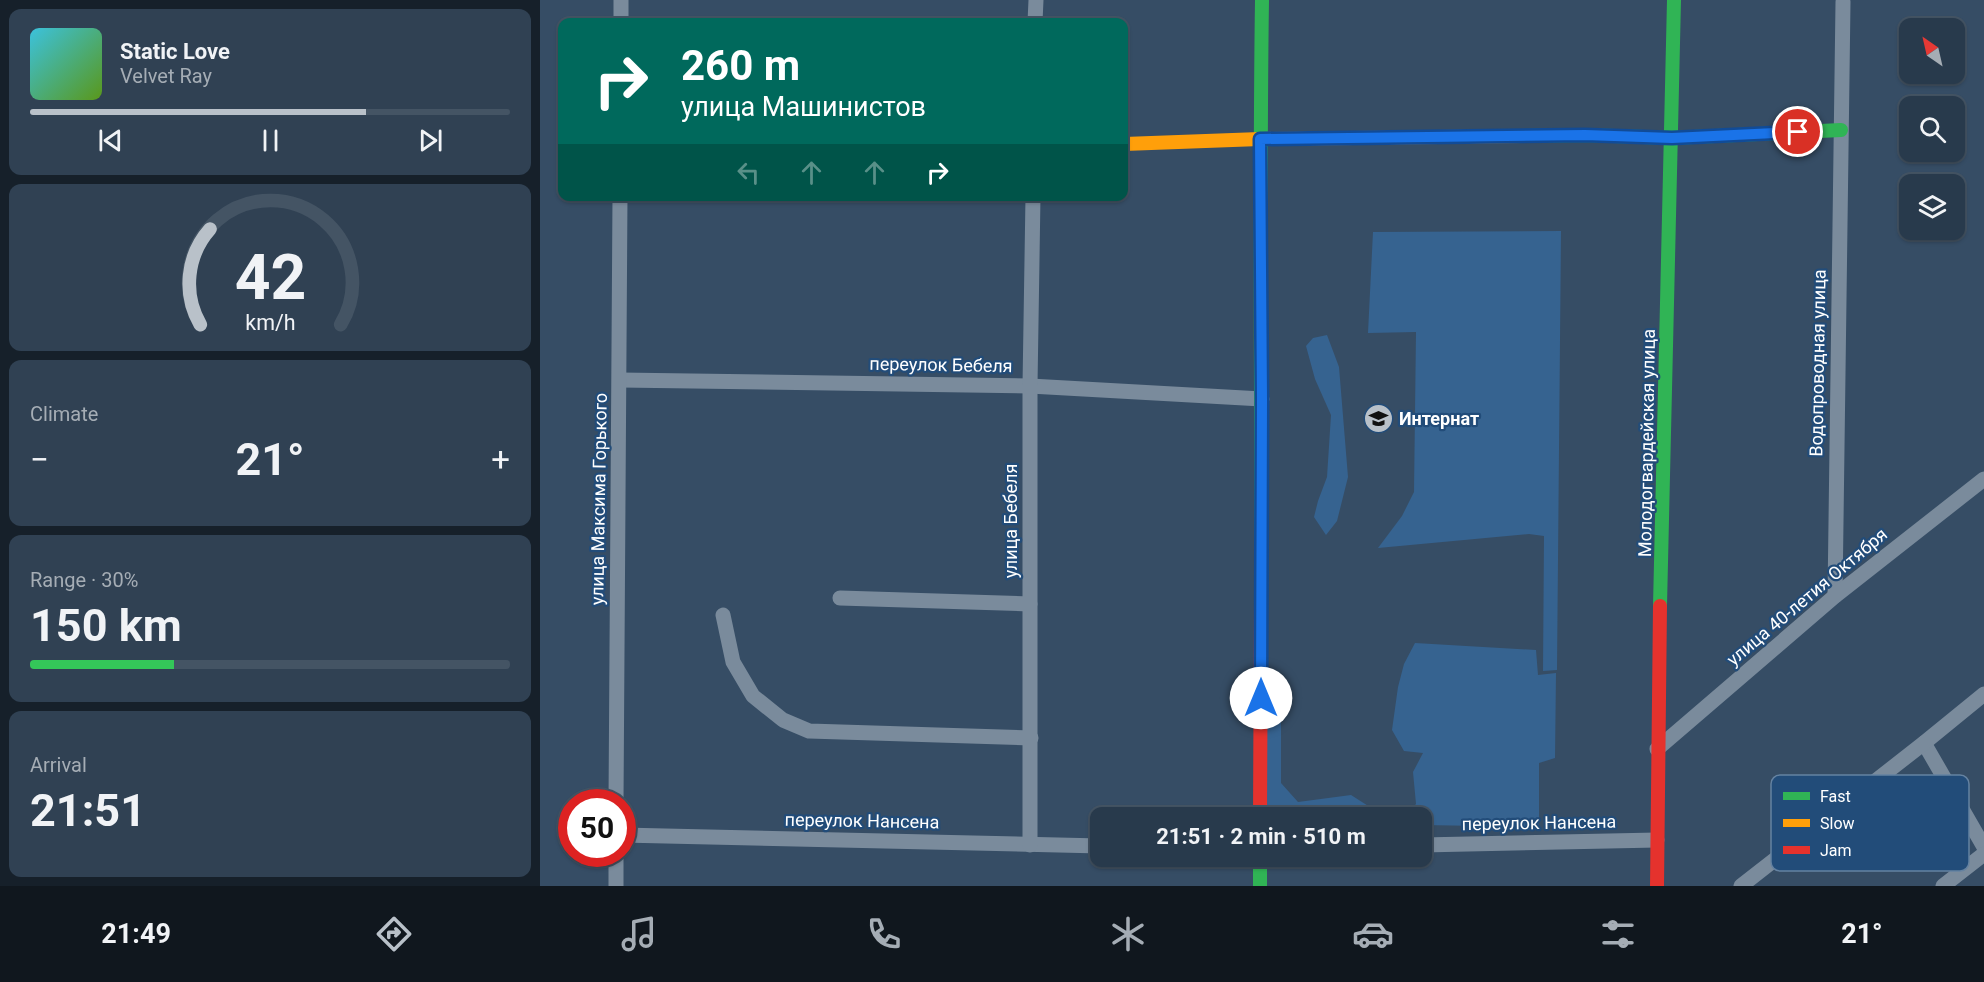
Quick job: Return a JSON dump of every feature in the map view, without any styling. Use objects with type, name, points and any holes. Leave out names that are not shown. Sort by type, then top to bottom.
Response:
[{"type":"street","points":[[621,0],[621,18]]},
{"type":"street","points":[[1035,18],[1036,0]]},
{"type":"street","points":[[1260,807],[1262,0]]},
{"type":"street","name":"Молодогвардейская улица","points":[[1657,886],[1657,749],[1674,0]]},
{"type":"street","name":"Водопроводная улица","points":[[1835,596],[1843,2]]},
{"type":"street","points":[[1128,144],[1260,139],[1585,135],[1672,138],[1841,130]]},
{"type":"street","name":"улица Максима Горького","points":[[616,789],[620,201]]},
{"type":"street","name":"улица Бебеля","points":[[1030,845],[1030,386],[1034,201]]},
{"type":"street","name":"переулок Бебеля","points":[[620,380],[1030,386],[1262,399]]},
{"type":"street","name":"улица 40-летия Октября","points":[[1657,749],[1835,596],[1984,479]]},
{"type":"street","points":[[840,598],[1030,604]]},
{"type":"street","points":[[723,615],[733,662],[753,696],[783,720],[809,731],[1031,738]]},
{"type":"street","points":[[1883,775],[1984,693]]},
{"type":"street","points":[[1924,743],[1942,775]]},
{"type":"street","points":[[1969,821],[1984,847]]},
{"type":"street","name":"переулок Нансена","points":[[636,835],[1090,846]]},
{"type":"street","name":"переулок Нансена","points":[[1432,845],[1657,840]]},
{"type":"street","points":[[1969,866],[1984,854]]},
{"type":"street","points":[[1741,886],[1771,863]]},
{"type":"street","points":[[616,867],[616,886]]},
{"type":"street","points":[[1260,867],[1260,886]]},
{"type":"street","points":[[1943,886],[1962,871]]},
{"type":"shaded area","points":[[1561,231],[1557,670],[1543,671],[1544,536],[1529,534],[1378,548],[1402,516],[1414,492],[1416,332],[1368,333],[1373,232]]},
{"type":"shaded area","points":[[1327,335],[1339,367],[1348,477],[1337,521],[1326,535],[1314,517],[1327,477],[1331,415],[1315,379],[1306,346],[1313,338]]},
{"type":"shaded area","points":[[1415,643],[1536,650],[1538,675],[1556,673],[1555,758],[1539,763],[1539,827],[1432,825],[1432,807],[1413,807],[1416,804],[1413,772],[1423,753],[1404,751],[1392,730],[1404,664]]},
{"type":"shaded area","points":[[1267,685],[1276,690],[1281,713],[1281,783],[1298,802],[1351,795],[1370,807],[1265,807]]},
{"type":"traffic: fast","points":[[1261,602],[1262,0]]},
{"type":"traffic: fast","points":[[1660,606],[1674,0]]},
{"type":"traffic: fast","points":[[1522,136],[1585,135],[1672,138],[1841,130]]},
{"type":"traffic: fast","points":[[1260,867],[1260,886]]},
{"type":"traffic: slow","points":[[1128,144],[1260,139],[1522,136]]},
{"type":"traffic: jam","points":[[1260,807],[1261,602]]},
{"type":"traffic: jam","points":[[1657,886],[1660,606]]},
{"type":"place","name":"Интернат","points":[[1378,419]]},
{"type":"route","points":[[1261,698],[1260,139],[1585,135],[1672,138],[1798,132]]}]
